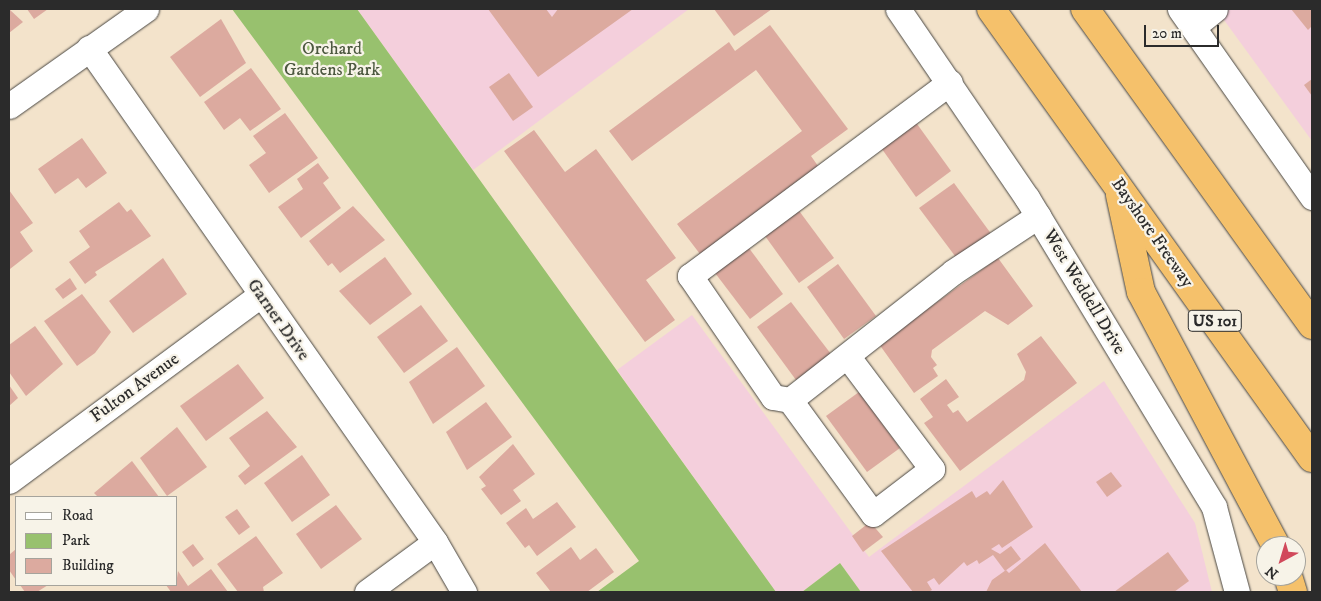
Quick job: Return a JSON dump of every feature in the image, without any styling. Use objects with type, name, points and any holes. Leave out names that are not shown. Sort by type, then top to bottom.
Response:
[{"type":"highway","name":"Bayshore Freeway","points":[[992,9],[1312,458]]},
{"type":"highway","points":[[1085,9],[1312,325]]},
{"type":"highway","points":[[1196,164],[1312,298]]},
{"type":"highway","points":[[1118,184],[1140,292],[1271,536]]},
{"type":"street","points":[[9,106],[146,9]]},
{"type":"street","name":"West Weddell Drive","points":[[898,9],[950,82],[1038,216],[1214,507],[1237,592]]},
{"type":"street","points":[[1215,9],[1187,18],[1312,198]]},
{"type":"street","name":"Garner Drive","points":[[89,48],[260,296],[435,542],[464,592]]},
{"type":"street","points":[[848,357],[932,469],[873,514],[790,400],[773,397],[690,276],[950,82]]},
{"type":"street","points":[[790,400],[848,357],[953,272],[1038,216]]},
{"type":"street","name":"Fulton Avenue","points":[[9,480],[260,296]]},
{"type":"street","points":[[367,592],[435,542]]},
{"type":"shaded area","points":[[357,9],[689,9],[473,170]]},
{"type":"shaded area","points":[[1216,9],[1312,9],[1312,141]]},
{"type":"shaded area","points":[[692,315],[869,557],[1104,381],[1195,523],[1212,592],[861,592],[840,563],[802,592],[776,592],[617,370]]},
{"type":"green space","name":"Orchard Gardens Park","points":[[232,9],[357,9],[776,592],[597,592],[639,561]]},
{"type":"green space","points":[[840,563],[861,592],[802,592]]},
{"type":"building","points":[[9,9],[23,22],[9,33]]},
{"type":"building","points":[[27,9],[48,9],[34,19]]},
{"type":"building","points":[[488,9],[546,9],[552,17],[558,9],[633,9],[538,77]]},
{"type":"building","points":[[714,9],[772,9],[734,36]]},
{"type":"building","points":[[1291,9],[1312,9],[1312,26],[1308,30]]},
{"type":"building","points":[[221,19],[246,63],[200,97],[170,57]]},
{"type":"building","points":[[770,25],[848,129],[811,156],[818,166],[700,254],[677,224],[802,131],[756,70],[632,161],[609,131],[729,42],[735,51]]},
{"type":"building","points":[[251,68],[281,109],[250,131],[240,118],[224,130],[204,102]]},
{"type":"building","points":[[509,73],[533,107],[513,121],[489,87]]},
{"type":"building","points":[[1312,79],[1312,96],[1304,85]]},
{"type":"building","points":[[285,113],[318,158],[269,193],[249,165],[266,153],[253,136]]},
{"type":"building","points":[[912,117],[951,171],[916,197],[877,142]]},
{"type":"building","points":[[534,130],[565,172],[596,149],[676,258],[646,280],[675,320],[645,342],[504,151]]},
{"type":"building","points":[[82,138],[107,173],[86,188],[78,178],[55,194],[38,169]]},
{"type":"building","points":[[318,163],[329,178],[323,183],[341,208],[301,238],[278,207],[303,189],[297,179]]},
{"type":"building","points":[[954,183],[992,235],[958,260],[919,208]]},
{"type":"building","points":[[9,190],[33,223],[20,232],[33,251],[10,269]]},
{"type":"building","points":[[119,202],[127,212],[131,209],[151,236],[95,272],[97,275],[85,284],[69,262],[90,247],[79,231]]},
{"type":"building","points":[[794,204],[834,258],[799,283],[760,229]]},
{"type":"building","points":[[353,206],[385,240],[340,273],[332,263],[328,266],[309,241]]},
{"type":"building","points":[[743,240],[783,294],[750,319],[709,265]]},
{"type":"building","points":[[385,257],[412,294],[370,325],[339,291]]},
{"type":"building","points":[[163,258],[187,294],[133,333],[109,301]]},
{"type":"building","points":[[998,258],[1033,306],[1008,325],[985,311],[932,350],[931,357],[937,365],[933,368],[938,376],[914,393],[879,344]]},
{"type":"building","points":[[838,264],[876,316],[844,339],[807,287]]},
{"type":"building","points":[[70,278],[77,289],[63,299],[55,289]]},
{"type":"building","points":[[82,294],[111,332],[95,353],[77,366],[44,321]]},
{"type":"building","points":[[791,302],[831,354],[796,380],[757,327]]},
{"type":"building","points":[[421,305],[448,341],[404,373],[377,337]]},
{"type":"building","points":[[35,326],[63,364],[26,396],[9,372],[9,345]]},
{"type":"building","points":[[1041,336],[1077,383],[960,471],[924,423],[933,417],[920,399],[946,379],[959,397],[947,405],[953,413],[958,410],[967,422],[1024,380],[1026,372],[1017,354]]},
{"type":"building","points":[[457,347],[485,386],[433,424],[409,382]]},
{"type":"building","points":[[238,364],[264,398],[206,441],[180,406]]},
{"type":"building","points":[[9,385],[18,398],[9,406]]},
{"type":"building","points":[[859,392],[900,448],[867,472],[826,416]]},
{"type":"building","points":[[486,402],[512,437],[467,470],[446,432]]},
{"type":"building","points":[[267,411],[297,447],[245,485],[238,476],[250,466],[229,438]]},
{"type":"building","points":[[177,427],[207,467],[167,496],[140,458]]},
{"type":"building","points":[[513,444],[535,474],[513,490],[521,501],[501,515],[481,489],[486,486],[479,477]]},
{"type":"building","points":[[302,455],[330,495],[292,522],[264,483]]},
{"type":"building","points":[[132,461],[158,496],[97,496],[94,493]]},
{"type":"building","points":[[1111,472],[1122,486],[1107,497],[1096,482]]},
{"type":"building","points":[[1003,480],[1033,527],[1002,548],[999,544],[991,549],[1000,554],[1011,546],[1021,559],[1005,571],[993,555],[979,564],[977,560],[967,566],[964,562],[939,585],[934,578],[927,582],[932,590],[928,592],[913,592],[881,551],[972,491],[976,498],[987,491],[990,495]]},
{"type":"building","points":[[557,502],[576,527],[537,556],[529,545],[525,548],[506,523],[526,508],[533,519]]},
{"type":"building","points":[[336,505],[362,539],[321,569],[296,534]]},
{"type":"building","points":[[237,509],[250,527],[239,535],[225,517]]},
{"type":"building","points":[[870,522],[883,537],[863,552],[852,536]]},
{"type":"building","points":[[256,536],[283,573],[263,587],[264,592],[238,592],[217,564]]},
{"type":"building","points":[[1045,543],[1082,592],[986,592],[992,580],[1006,570],[1009,573]]},
{"type":"building","points":[[193,544],[204,559],[193,567],[182,552]]},
{"type":"building","points":[[571,547],[580,560],[596,548],[614,572],[587,592],[551,592],[536,573]]},
{"type":"building","points":[[15,550],[15,579],[9,570],[9,555]]},
{"type":"building","points":[[1168,552],[1189,581],[1174,592],[1114,592]]},
{"type":"building","points":[[211,569],[228,592],[171,592],[167,586],[178,586],[178,571],[188,586]]},
{"type":"building","points":[[21,586],[46,586],[37,592],[25,592]]}]
